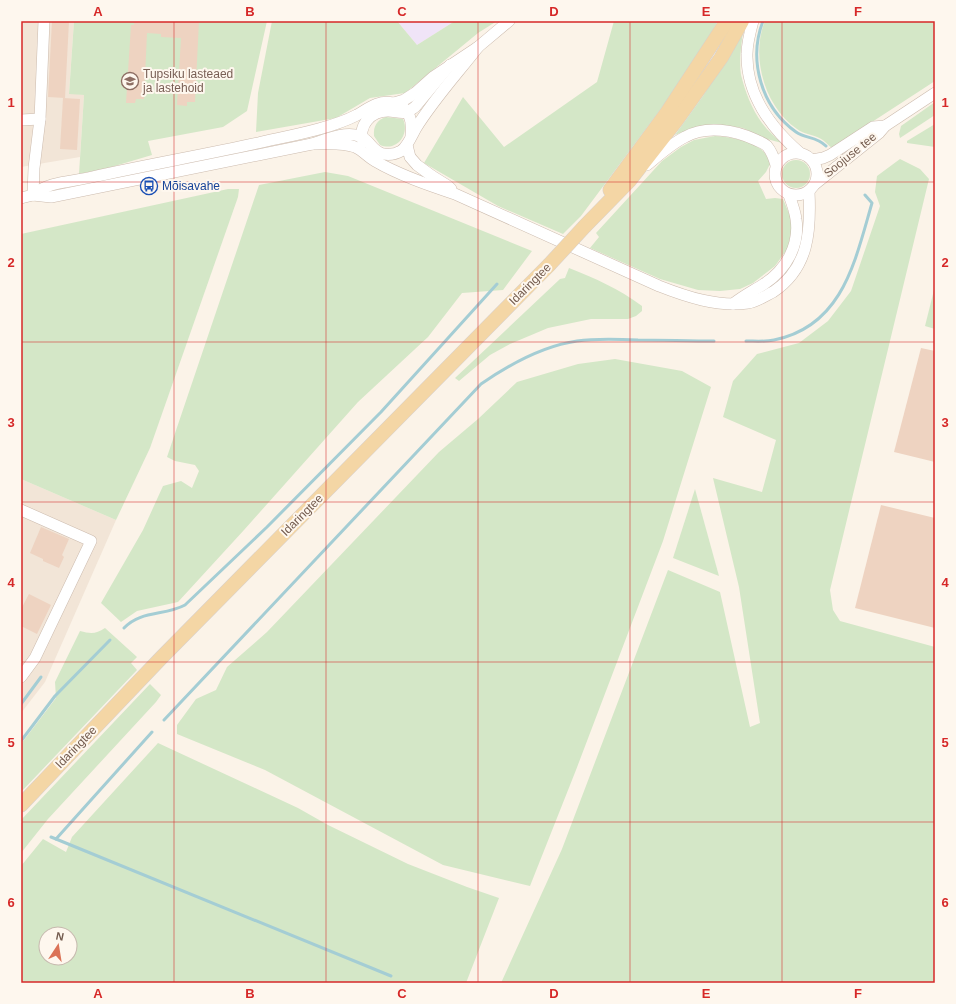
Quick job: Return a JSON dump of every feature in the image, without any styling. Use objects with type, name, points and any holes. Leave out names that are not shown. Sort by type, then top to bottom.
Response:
[{"type":"main road","name":"Idaringtee","points":[[585,226],[666,114],[727,21]]},
{"type":"main road","name":"Idaringtee","points":[[21,805],[161,658],[549,265],[630,180],[676,121],[716,64],[742,21]]},
{"type":"street","points":[[33,195],[34,168],[40,119],[44,21]]},
{"type":"street","points":[[33,195],[40,188],[50,185],[247,145],[338,124],[377,104],[394,103],[404,100],[450,65],[478,48],[509,21]]},
{"type":"street","points":[[312,144],[347,145],[355,147],[374,161],[454,194],[659,286],[690,298],[733,304],[750,303],[765,296],[782,285],[795,270],[805,249],[808,237],[812,188],[817,173],[816,166],[812,160],[789,144],[762,111],[751,86],[746,54],[753,21]]},
{"type":"street","points":[[21,198],[33,195],[51,197],[312,144],[337,136],[350,134],[362,137],[381,154],[392,154],[402,150],[426,112],[478,48]]},
{"type":"street","points":[[367,155],[362,137],[362,127],[367,119],[377,113],[388,111],[399,113],[408,112],[415,107],[450,65]]},
{"type":"street","name":"Soojuse tee","points":[[812,188],[879,133],[885,126],[935,93]]},
{"type":"street","points":[[394,103],[402,106],[411,118],[413,126],[409,140],[410,157],[417,165],[448,186],[454,194]]},
{"type":"street","points":[[21,120],[40,119]]},
{"type":"street","name":"Soojuse tee","points":[[812,160],[823,158],[873,127],[885,126]]},
{"type":"street","points":[[630,180],[659,155],[685,137],[712,130],[739,133],[766,145],[773,154],[776,165]]},
{"type":"street","points":[[800,153],[786,155],[780,159],[774,172],[775,180],[783,192],[789,195],[803,195],[812,188]]},
{"type":"street","points":[[733,304],[745,294],[764,284],[774,276],[791,255],[797,233],[796,218],[789,195]]},
{"type":"street","points":[[21,510],[91,541],[35,658],[21,678]]},
{"type":"shaded area","points":[[21,21],[74,21],[69,93],[84,95],[80,157],[21,167]]},
{"type":"shaded area","points":[[397,21],[455,21],[417,45]]},
{"type":"shaded area","points":[[21,479],[116,520],[45,682],[21,713]]},
{"type":"green space","points":[[74,21],[267,21],[247,111],[223,127],[148,141],[152,155],[108,168],[79,174],[84,95],[69,94]]},
{"type":"green space","points":[[272,21],[397,21],[417,45],[455,21],[497,21],[478,33],[405,93],[370,98],[336,118],[256,132],[258,93]]},
{"type":"green space","points":[[614,21],[718,21],[689,71],[581,216],[563,234],[498,206],[424,163],[463,97],[504,147],[597,82]]},
{"type":"green space","points":[[765,21],[934,21],[935,81],[832,148],[823,140],[797,129],[786,120],[776,108],[769,95],[763,80],[759,50]]},
{"type":"green space","points":[[743,32],[740,54],[740,70],[747,94],[762,123],[782,143],[763,138],[743,128],[717,125],[693,128],[675,135],[703,96]]},
{"type":"green space","points":[[935,102],[935,115],[900,138],[899,134],[901,126]]},
{"type":"green space","points":[[386,117],[403,119],[405,130],[403,136],[397,144],[386,147],[380,145],[374,136],[374,129],[380,120]]},
{"type":"green space","points":[[935,124],[935,147],[907,143],[907,141]]},
{"type":"green space","points":[[715,136],[728,137],[750,143],[762,150],[768,158],[770,164],[766,172],[758,181],[766,199],[783,199],[793,223],[788,248],[775,266],[753,283],[740,289],[720,291],[698,290],[660,279],[590,248],[599,237],[596,233],[662,161],[681,147],[694,140]]},
{"type":"green space","points":[[900,159],[920,169],[929,179],[830,590],[833,610],[840,621],[935,647],[935,983],[501,983],[562,849],[668,570],[720,592],[750,727],[760,723],[739,587],[713,478],[762,492],[776,440],[723,417],[733,381],[757,354],[799,343],[828,321],[851,291],[880,206],[875,192],[877,176]]},
{"type":"green space","points":[[796,160],[806,164],[810,174],[806,184],[796,188],[786,184],[782,174],[786,164]]},
{"type":"green space","points":[[325,172],[348,176],[532,251],[503,290],[462,293],[428,337],[358,402],[178,602],[137,611],[121,622],[101,603],[143,530],[163,486],[181,481],[192,488],[199,471],[195,465],[175,461],[167,457],[259,185]]},
{"type":"green space","points":[[228,189],[239,189],[238,197],[150,448],[116,520],[21,479],[21,234]]},
{"type":"green space","points":[[569,268],[598,280],[624,294],[642,306],[642,311],[636,316],[628,319],[591,319],[548,328],[510,344],[490,355],[459,381],[455,378],[560,279],[565,278]]},
{"type":"green space","points":[[935,286],[935,329],[925,326]]},
{"type":"green space","points":[[615,359],[682,371],[711,387],[663,541],[530,886],[443,865],[265,770],[177,734],[177,725],[196,699],[216,690],[227,667],[267,632],[439,452],[478,419],[517,382],[578,364]]},
{"type":"green space","points":[[695,489],[719,576],[673,558]]},
{"type":"green space","points":[[105,628],[137,657],[131,663],[137,670],[21,792],[21,744],[56,698],[55,682],[80,631],[93,633]]},
{"type":"green space","points":[[150,684],[161,695],[156,702],[48,819],[21,853],[21,820]]},
{"type":"green space","points":[[158,743],[298,808],[328,825],[408,864],[499,898],[466,983],[21,983],[21,866],[43,839],[66,852],[72,837]]},
{"type":"building","points":[[52,21],[69,21],[65,98],[48,97]]},
{"type":"building","points":[[134,21],[199,21],[195,102],[187,102],[187,106],[177,105],[181,38],[161,37],[161,34],[147,33],[144,99],[136,99],[135,103],[126,103],[131,25],[134,25]]},
{"type":"building","points":[[63,98],[80,99],[77,150],[60,149]]},
{"type":"building","points":[[921,348],[935,351],[935,462],[894,452]]},
{"type":"building","points":[[881,505],[935,518],[935,628],[855,608]]},
{"type":"building","points":[[41,527],[69,539],[62,555],[64,557],[59,568],[30,553]]},
{"type":"building","points":[[29,594],[51,605],[37,634],[21,626],[21,609]]},
{"type":"waterway","points":[[763,21],[757,51],[758,67],[766,96],[774,110],[784,122],[796,132],[815,139],[826,146]]},
{"type":"waterway","points":[[746,341],[771,341],[797,332],[816,321],[831,306],[852,268],[859,247],[872,203],[865,195]]},
{"type":"waterway","points":[[124,628],[138,618],[169,611],[185,605],[267,527],[381,412],[497,284]]},
{"type":"waterway","points":[[164,720],[481,384],[527,357],[564,343],[592,339],[714,341]]},
{"type":"waterway","points":[[21,741],[55,696],[110,640]]},
{"type":"waterway","points":[[21,704],[41,677]]},
{"type":"waterway","points":[[51,837],[56,839],[152,732]]},
{"type":"waterway","points":[[56,839],[391,976]]},
{"type":"place","name":"Tupsiku lasteaed ja lastehoid","points":[[130,81]]},
{"type":"place","name":"Mõisavahe","points":[[149,186]]}]
